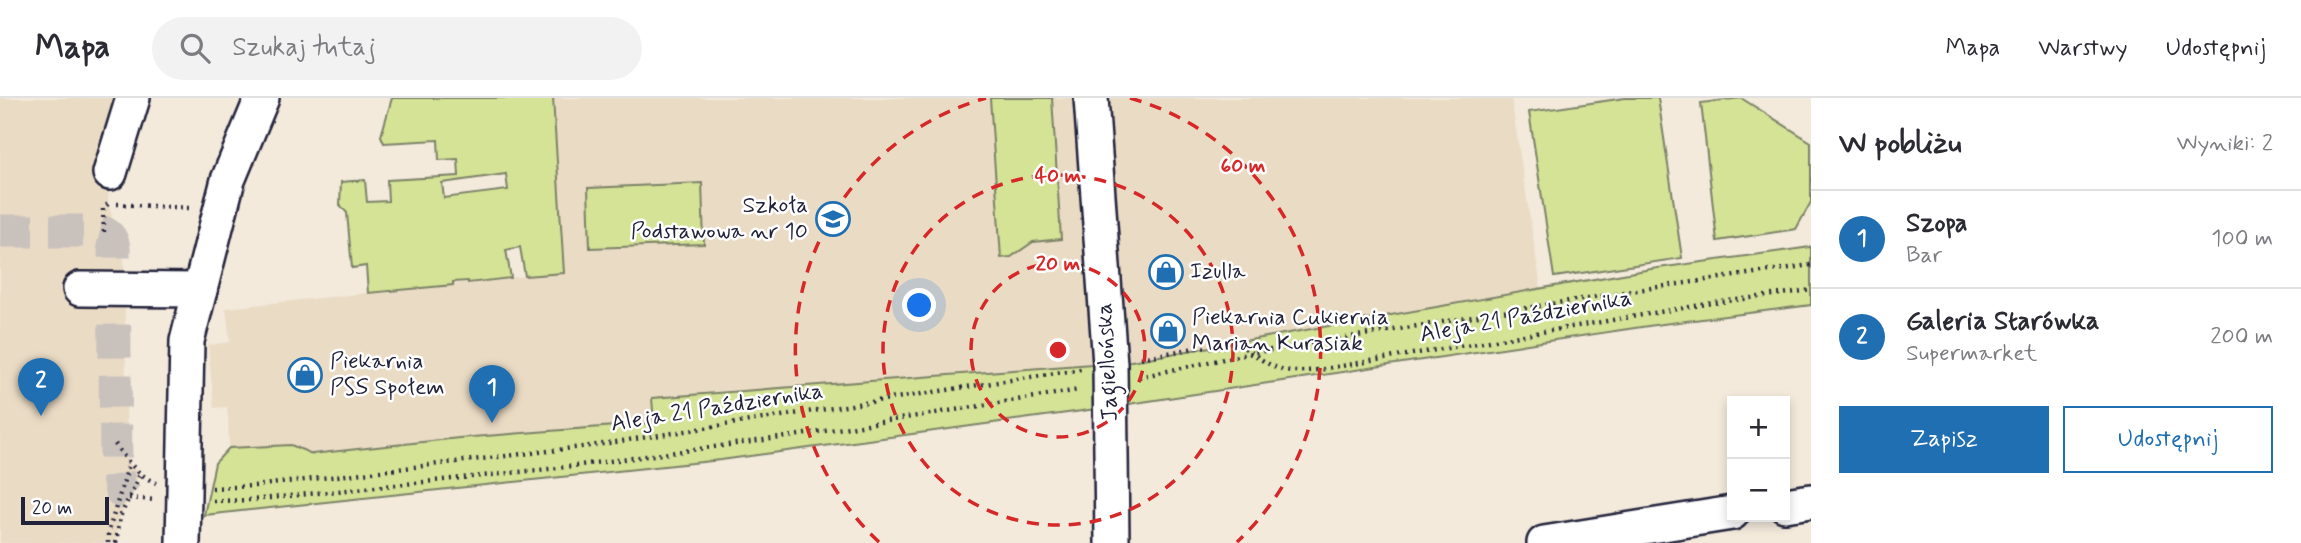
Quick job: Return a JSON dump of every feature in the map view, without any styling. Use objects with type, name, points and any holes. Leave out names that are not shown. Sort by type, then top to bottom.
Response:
[{"type":"street","points":[[110,173],[133,98]]},
{"type":"street","points":[[183,543],[187,341],[228,180],[262,98]]},
{"type":"street","name":"Jagiellońska","points":[[1091,98],[1110,374],[1112,543]]},
{"type":"street","points":[[80,289],[200,290]]},
{"type":"street","points":[[1790,504],[1811,501]]},
{"type":"street","points":[[1545,543],[1633,536],[1727,514]]},
{"type":"path","points":[[104,232],[103,209],[108,203],[191,208],[198,206]]},
{"type":"path","name":"Aleja 21 Października","points":[[183,495],[590,446],[1110,374],[1811,265]]},
{"type":"path","name":"Aleja 21 Października","points":[[183,495],[251,500],[558,468],[787,437],[1110,374],[1205,347],[1242,346],[1262,362],[1296,373],[1713,303],[1811,290]]},
{"type":"path","points":[[108,543],[108,533],[129,464],[115,444]]},
{"type":"path","points":[[116,543],[120,517],[140,474]]},
{"type":"shaded area","points":[[0,98],[133,98],[110,173],[108,203],[124,258],[127,453],[129,464],[140,474],[120,517],[116,543],[0,543]]},
{"type":"shaded area","points":[[553,98],[1511,98],[1541,288],[1131,361],[653,398],[654,423],[459,438],[215,463],[229,448],[228,416],[227,407],[214,408],[208,345],[230,342],[226,308],[564,272]]},
{"type":"green space","points":[[392,98],[553,98],[564,273],[525,276],[520,247],[506,250],[511,278],[368,293],[366,266],[352,268],[347,213],[340,205],[341,182],[365,180],[367,202],[388,201],[387,180],[459,176],[458,159],[439,160],[438,140],[384,143],[381,136]],"holes":[[[506,174],[508,190],[444,198],[442,183]]]},
{"type":"green space","points":[[990,98],[1052,98],[1061,239],[1033,242],[1011,257],[1001,258]]},
{"type":"green space","points":[[1625,98],[1658,98],[1682,258],[1554,277],[1529,112]]},
{"type":"green space","points":[[1741,98],[1811,142],[1811,202],[1796,229],[1717,241],[1701,103]]},
{"type":"green space","points":[[702,183],[704,244],[590,248],[588,188]]},
{"type":"green space","points":[[1811,247],[1811,305],[1655,325],[1082,411],[721,460],[204,515],[215,463],[229,448],[291,445],[312,454],[459,438],[654,423],[652,398],[1131,361],[1651,269]]},
{"type":"tunnel","points":[[0,231],[99,231],[112,241],[116,469],[121,491],[129,498]]},
{"type":"place","name":"Szkoła Podstawowa nr 10","points":[[833,219]]},
{"type":"place","name":"Izulla","points":[[1166,272]]},
{"type":"place","name":"Piekarnia Cukiernia Marian Kurasiak","points":[[1168,331]]},
{"type":"place","name":"Piekarnia PSS Społem","points":[[305,375]]},
{"type":"place","name":"Galeria Starówka","points":[[41,416]]},
{"type":"place","name":"Szopa","points":[[492,423]]}]
